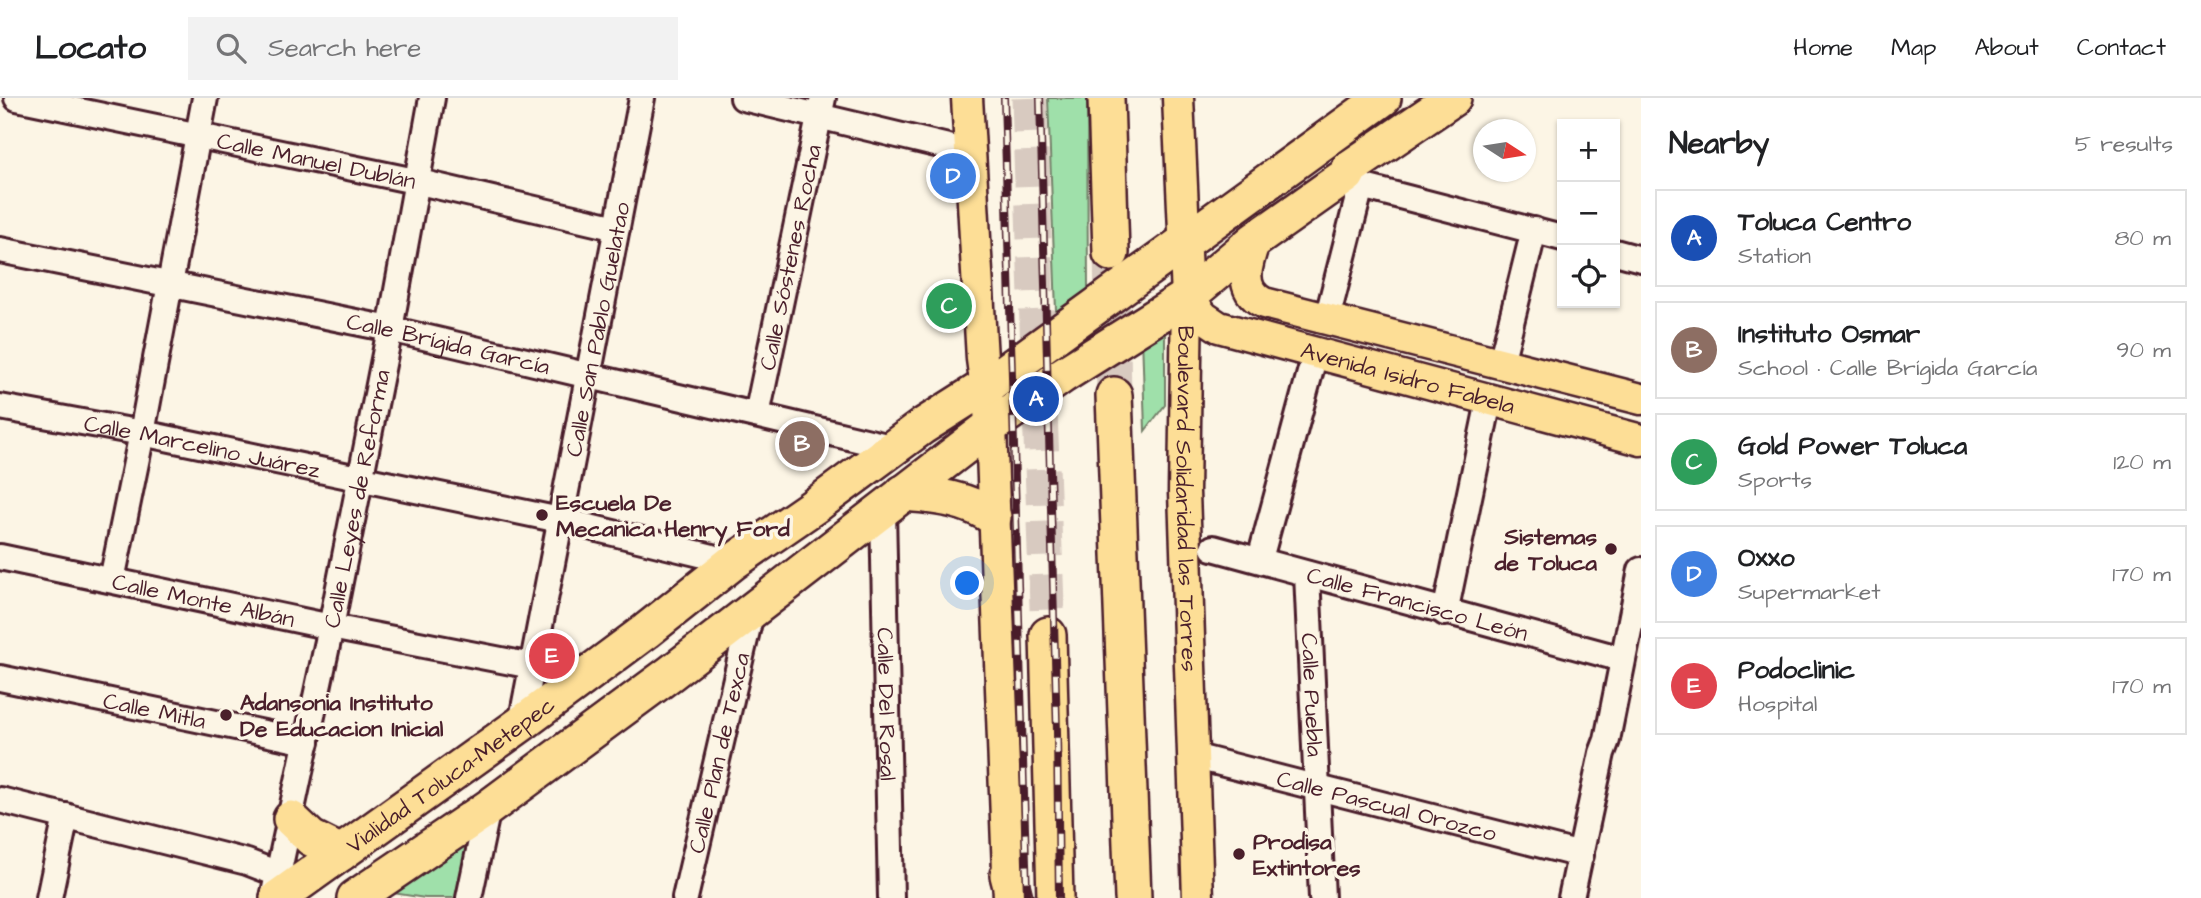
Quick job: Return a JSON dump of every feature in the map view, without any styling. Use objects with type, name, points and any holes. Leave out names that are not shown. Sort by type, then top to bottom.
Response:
[{"type":"highway","points":[[1107,98],[1111,253]]},
{"type":"highway","name":"Vialidad Toluca-Metepec","points":[[366,897],[671,673],[991,426],[1063,375],[1187,297],[1255,240],[1347,174],[1350,168],[1453,98]]},
{"type":"highway","name":"Vialidad Toluca-Metepec","points":[[286,891],[521,724],[733,562],[986,386],[1374,101]]},
{"type":"highway","points":[[1114,395],[1133,898]]},
{"type":"highway","points":[[893,502],[955,500],[980,508],[993,517]]},
{"type":"highway","points":[[1048,635],[1055,898]]},
{"type":"highway","points":[[291,819],[311,838],[341,853]]},
{"type":"main road","points":[[967,98],[982,359],[991,426],[1010,890]]},
{"type":"main road","name":"Boulevard Solidaridad las Torres","points":[[1178,98],[1187,297],[1184,492],[1198,898]]},
{"type":"main road","name":"Avenida Isidro Fabela","points":[[1255,240],[1246,273],[1247,285],[1257,299],[1277,308],[1328,318],[1641,399]]},
{"type":"main road","name":"Avenida Isidro Fabela","points":[[1187,297],[1204,317],[1219,327],[1641,440]]},
{"type":"street","name":"Calle Manuel Dublán","points":[[17,98],[415,181],[617,228]]},
{"type":"street","points":[[112,580],[205,98]]},
{"type":"street","name":"Calle Leyes de Reforma","points":[[286,891],[291,819],[390,329],[432,98]]},
{"type":"street","name":"Calle San Pablo Guelatao","points":[[521,724],[642,98]]},
{"type":"street","points":[[743,98],[821,106],[969,152]]},
{"type":"street","name":"Calle Sóstenes Rocha","points":[[757,415],[821,106]]},
{"type":"street","points":[[1328,318],[1361,186],[1557,237]]},
{"type":"street","points":[[1501,363],[1534,230]]},
{"type":"street","name":"Calle Brígida García","points":[[0,250],[390,329],[895,448]]},
{"type":"street","points":[[1620,254],[1641,260]]},
{"type":"street","points":[[1260,559],[1315,354]]},
{"type":"street","points":[[1445,612],[1489,401]]},
{"type":"street","name":"Calle Marcelino Juárez","points":[[0,407],[142,433],[560,520],[733,562]]},
{"type":"street","name":"Calle Del Rosal","points":[[891,898],[893,502]]},
{"type":"street","name":"Calle Francisco León","points":[[1213,548],[1622,659]]},
{"type":"street","name":"Calle Monte Albán","points":[[0,557],[331,627],[532,666]]},
{"type":"street","points":[[1571,898],[1607,740],[1641,570]]},
{"type":"street","name":"Calle Puebla","points":[[1307,574],[1322,898]]},
{"type":"street","name":"Calle Plan de Texca","points":[[685,898],[752,609]]},
{"type":"street","name":"Calle Mitla","points":[[0,678],[307,742]]},
{"type":"street","name":"Calle Pascual Orozco","points":[[1193,756],[1581,855]]},
{"type":"street","points":[[0,800],[247,862],[286,891]]},
{"type":"street","points":[[469,898],[488,808]]},
{"type":"street","points":[[49,898],[66,816]]},
{"type":"green space","points":[[1048,98],[1087,98],[1088,290],[1056,311]]},
{"type":"green space","points":[[1165,330],[1165,405],[1145,431],[1142,335]]},
{"type":"green space","points":[[474,834],[459,898],[425,898],[386,892]]},
{"type":"tunnel","points":[[1029,98],[1048,635]]},
{"type":"tunnel","points":[[1111,253],[1114,395]]},
{"type":"railway","points":[[1004,98],[1027,898]]},
{"type":"railway","points":[[1040,98],[1059,898]]},
{"type":"place","name":"Oxxo","points":[[953,176]]},
{"type":"place","name":"Gold Power Toluca","points":[[949,306]]},
{"type":"place","name":"Toluca Centro","points":[[1036,399]]},
{"type":"place","name":"Instituto Osmar","points":[[802,444]]},
{"type":"place","name":"Escuela De Mecanica Henry Ford","points":[[542,515]]},
{"type":"place","name":"Sistemas de Toluca","points":[[1611,549]]},
{"type":"place","name":"Podoclinic","points":[[552,656]]},
{"type":"place","name":"Adansonia Instituto De Educacion Inicial","points":[[226,715]]},
{"type":"place","name":"Prodisa Extintores","points":[[1239,854]]}]
